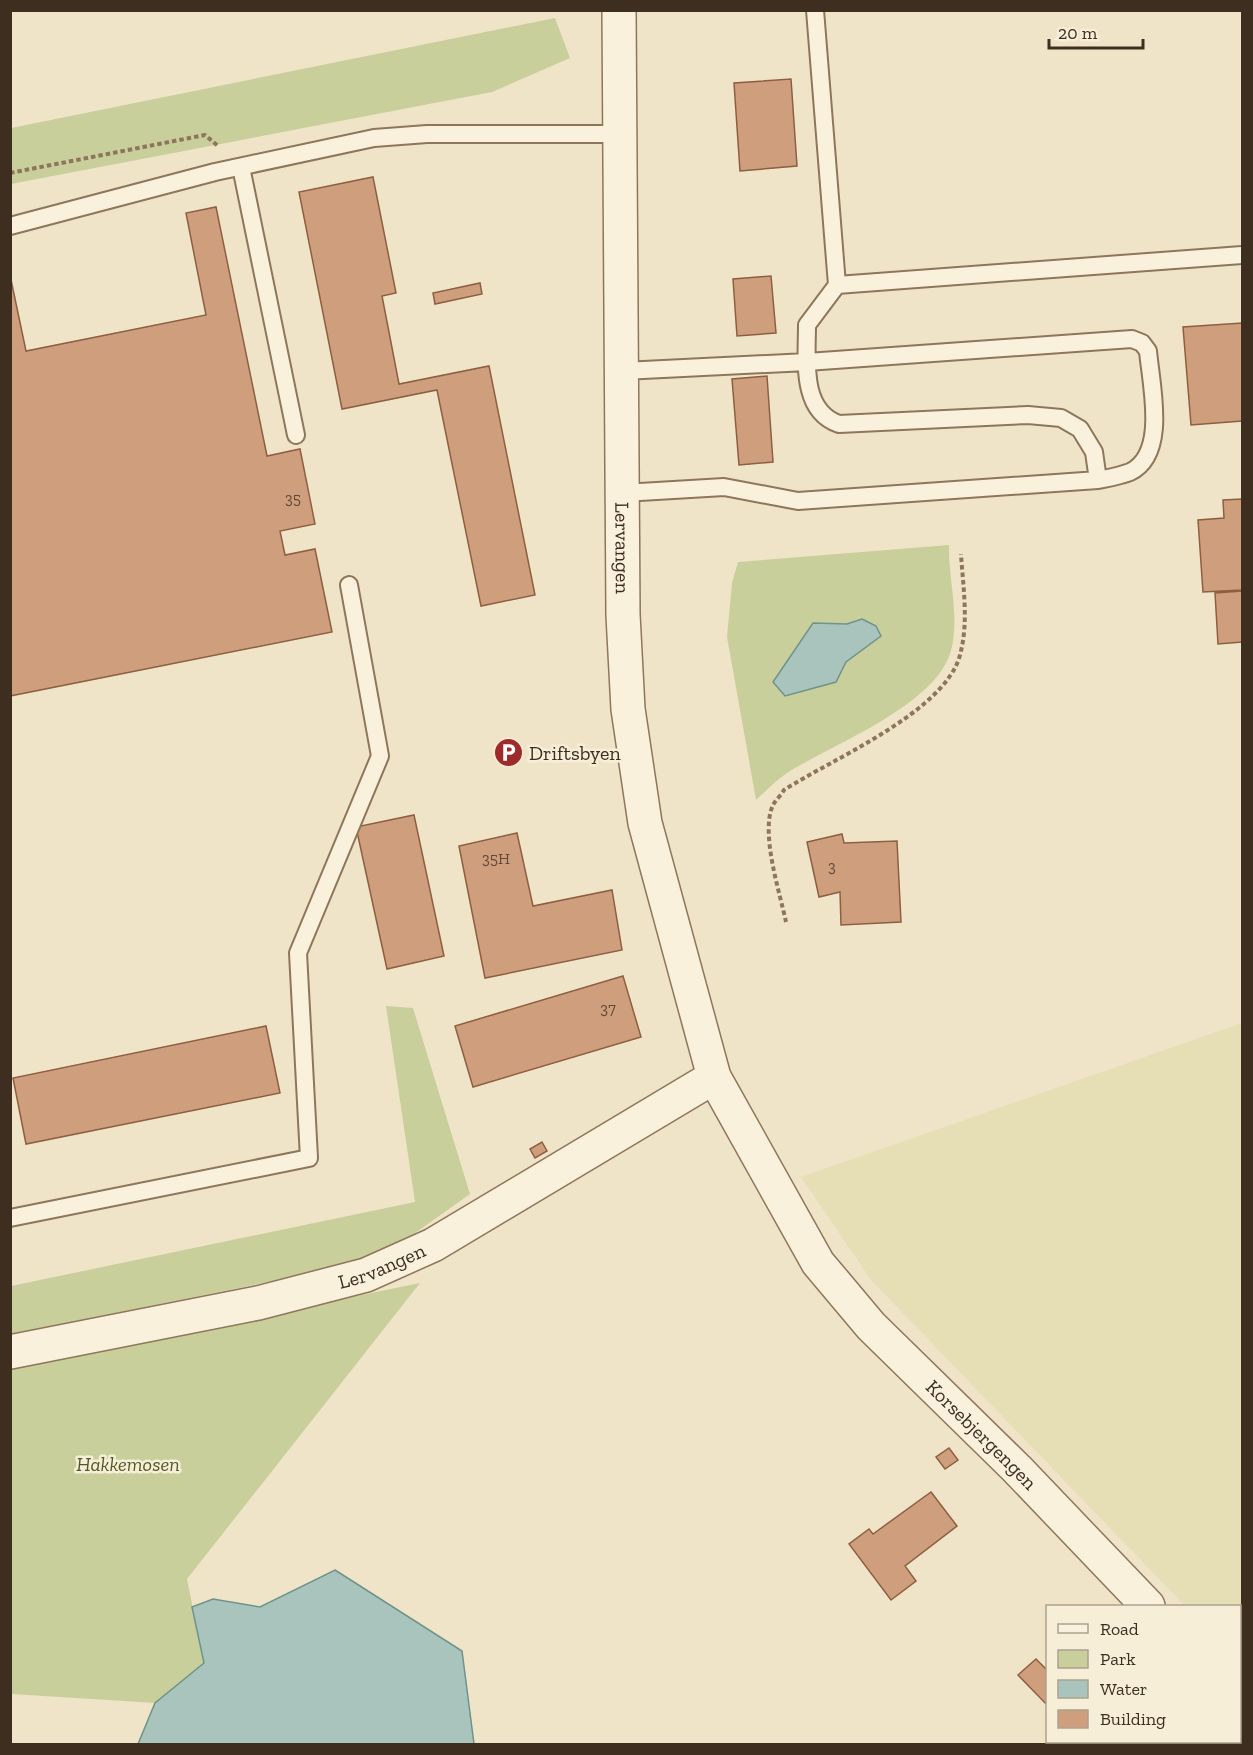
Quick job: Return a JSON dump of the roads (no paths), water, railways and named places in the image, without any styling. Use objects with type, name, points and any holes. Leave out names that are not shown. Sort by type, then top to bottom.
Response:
[{"type":"street","name":"Lervangen","points":[[619,10],[623,371],[622,615],[626,686],[645,823],[714,1077],[818,1263]]},
{"type":"street","name":"Lervangen","points":[[10,1352],[258,1303],[366,1275],[433,1245],[714,1077]]},
{"type":"street","name":"Korsebjergengen","points":[[818,1263],[871,1326],[1017,1469],[1148,1605]]},
{"type":"lane","points":[[815,10],[837,285],[807,325],[807,362],[812,400],[828,420],[839,424],[1028,415],[1062,418],[1080,429],[1094,452],[1098,480]]},
{"type":"lane","points":[[10,226],[241,167],[374,138],[427,134],[620,134]]},
{"type":"lane","points":[[241,167],[296,435]]},
{"type":"lane","points":[[837,285],[1242,255]]},
{"type":"lane","points":[[623,371],[807,362],[1132,339],[1142,343],[1148,351],[1155,427],[1149,455],[1131,472],[1098,480],[798,501],[724,487],[623,493]]},
{"type":"lane","points":[[10,1218],[309,1158],[298,953],[380,756],[349,585]]},
{"type":"water","points":[[862,619],[876,626],[881,636],[846,662],[836,682],[785,696],[773,682],[813,623],[847,624]]},
{"type":"water","points":[[335,1570],[462,1651],[474,1744],[138,1744],[155,1703],[204,1663],[192,1607],[213,1599],[260,1607]]},
{"type":"place","name":"Driftsbyen","points":[[508,753]]},
{"type":"park label","name":"Hakkemosen","points":[[128,1464]]}]
